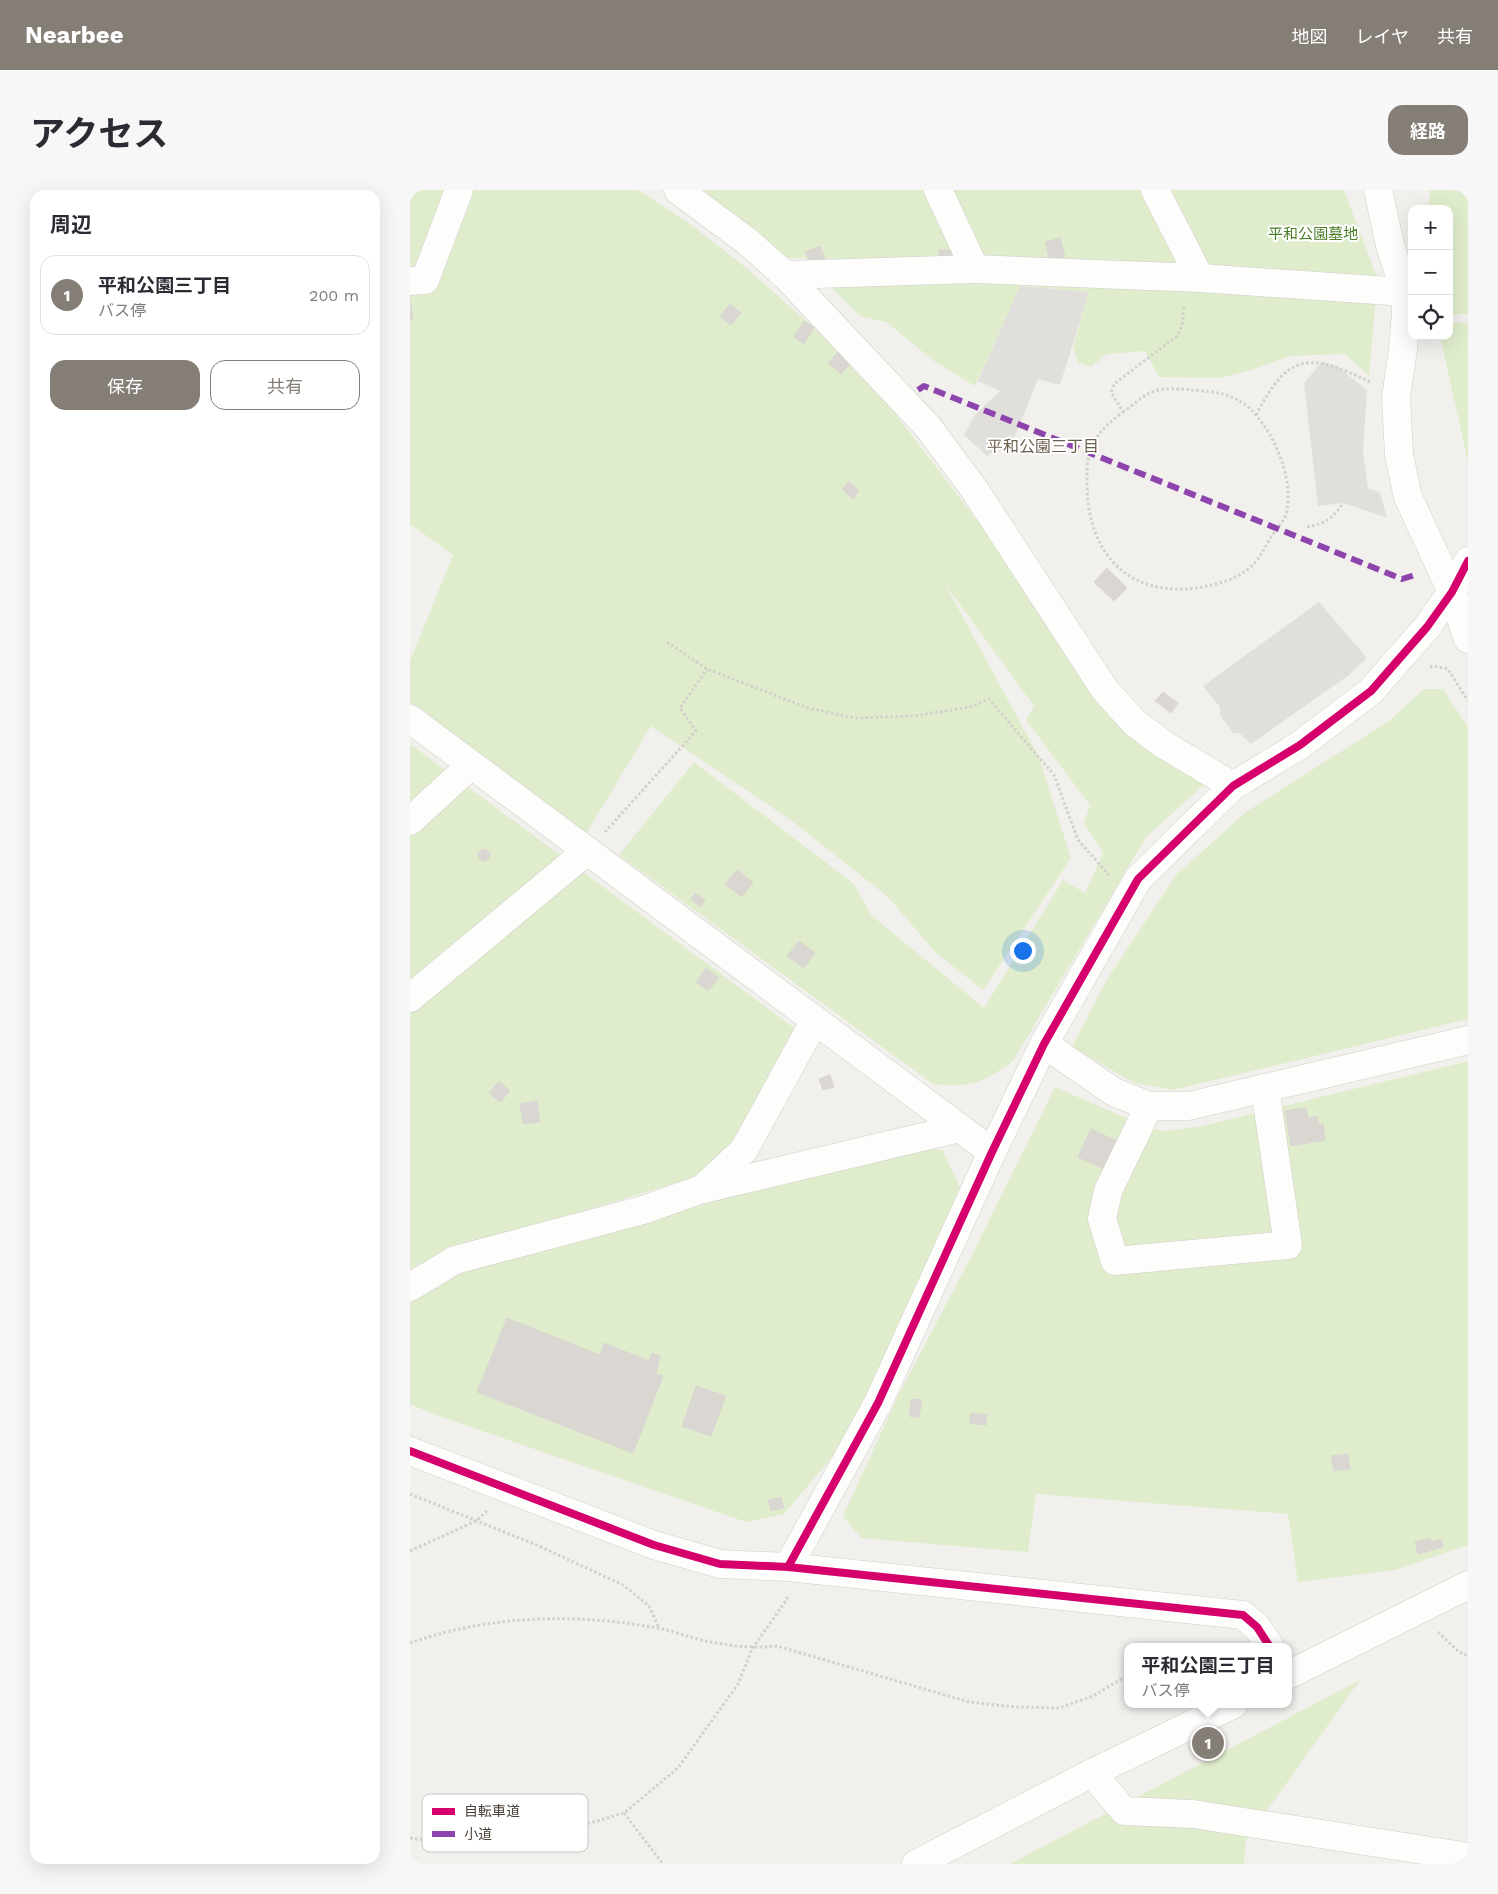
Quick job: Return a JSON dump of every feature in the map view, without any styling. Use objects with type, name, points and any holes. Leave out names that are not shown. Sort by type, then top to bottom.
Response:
[{"type":"street","points":[[410,282],[425,280],[459,190]]},
{"type":"street","points":[[678,190],[748,242],[785,275],[928,427],[974,489],[1105,690],[1135,723],[1163,744],[1233,786]]},
{"type":"street","points":[[938,190],[975,269]]},
{"type":"street","points":[[1155,190],[1193,278]]},
{"type":"street","points":[[1378,190],[1390,245],[1405,292],[1406,314],[1396,397],[1398,455],[1408,497],[1452,592],[1468,639]]},
{"type":"street","points":[[785,275],[975,269],[1193,278],[1405,292]]},
{"type":"street","points":[[788,1567],[878,1403],[992,1152],[1044,1044],[1138,879],[1233,786],[1300,745],[1371,691],[1427,627],[1452,592],[1468,560]]},
{"type":"street","points":[[410,719],[992,1152]]},
{"type":"street","points":[[410,821],[472,765]]},
{"type":"street","points":[[410,998],[587,851]]},
{"type":"street","points":[[702,1189],[744,1150],[815,1020]]},
{"type":"street","points":[[1044,1044],[1114,1092],[1149,1106],[1189,1106],[1468,1040]]},
{"type":"street","points":[[1149,1106],[1108,1191],[1102,1219],[1115,1261],[1288,1245],[1265,1088]]},
{"type":"street","points":[[410,1287],[455,1260],[643,1210],[702,1189],[960,1128]]},
{"type":"street","points":[[410,1451],[654,1545],[720,1564],[788,1567],[1243,1615],[1257,1627],[1267,1643]]},
{"type":"street","points":[[1292,1672],[1468,1585]]},
{"type":"street","points":[[916,1864],[1092,1773],[1226,1708]]},
{"type":"street","points":[[1092,1773],[1124,1811],[1193,1814],[1468,1857]]},
{"type":"path","points":[[1123,412],[1111,392],[1114,384],[1177,336],[1182,326],[1193,278]]},
{"type":"path","points":[[1256,416],[1262,402],[1283,375],[1300,363],[1322,362],[1337,366],[1371,383],[1378,382]]},
{"type":"path","points":[[1181,389],[1206,391],[1236,399],[1256,416],[1279,450],[1288,479],[1287,506],[1284,518],[1269,540],[1264,552],[1248,569],[1218,585],[1183,590],[1154,588],[1124,574],[1107,556],[1096,535],[1087,508],[1087,461],[1093,443],[1105,426],[1123,412],[1152,392],[1181,389]]},
{"type":"path","points":[[1307,526],[1318,525],[1335,516],[1344,503]]},
{"type":"path","points":[[667,642],[707,669],[808,708],[855,718],[913,716],[971,707],[989,699],[1054,775],[1078,840],[1127,896]]},
{"type":"path","points":[[1424,670],[1433,666],[1448,669],[1468,701]]},
{"type":"path","points":[[587,851],[696,731],[680,708],[707,669]]},
{"type":"path","points":[[410,1551],[476,1521],[510,1491]]},
{"type":"path","points":[[410,1494],[595,1570],[623,1585],[649,1606],[659,1628]]},
{"type":"path","points":[[588,1824],[624,1813],[678,1768],[738,1684],[752,1649],[787,1600],[788,1567]]},
{"type":"path","points":[[1421,1609],[1432,1626],[1459,1652],[1468,1656]]},
{"type":"path","points":[[410,1643],[437,1635],[509,1620],[593,1620],[659,1628],[696,1639],[752,1649],[777,1646],[970,1702],[1016,1707],[1058,1708],[1093,1696],[1124,1677]]},
{"type":"path","points":[[624,1813],[663,1864]]},
{"type":"green space","points":[[410,190],[638,190],[687,222],[738,261],[812,326],[894,412],[986,532],[1074,667],[1206,783],[1146,837],[1013,1061],[976,1082],[958,1085],[933,1084],[619,855],[694,762],[854,884],[871,915],[984,1008],[1063,880],[1085,893],[1103,853],[1084,823],[1090,805],[1026,720],[1034,706],[945,584],[1038,755],[1071,858],[983,990],[936,953],[887,896],[792,821],[651,726],[586,834],[410,702],[410,661],[453,555],[412,525],[410,527]]},
{"type":"green space","name":"平和公園墓地","points":[[698,190],[1344,190],[1378,280],[985,262],[786,258]]},
{"type":"green space","points":[[1430,190],[1468,190],[1468,314],[1453,314],[1453,205],[1429,205]]},
{"type":"green space","points":[[818,274],[1376,298],[1369,376],[1345,354],[1290,356],[1251,370],[1219,378],[1159,377],[1145,351],[1107,354],[1091,367],[1078,362],[1073,347],[1089,292],[1021,286],[975,386],[934,361],[886,322],[860,316]]},
{"type":"green space","points":[[1453,322],[1468,323],[1468,462],[1441,340],[1453,340]]},
{"type":"green space","points":[[1424,689],[1443,689],[1468,727],[1468,1019],[1173,1090],[1134,1083],[1072,1047],[1106,981],[1177,874],[1246,812],[1389,721]]},
{"type":"green space","points":[[410,744],[798,1031],[729,1152],[689,1179],[436,1256],[410,1269]]},
{"type":"green space","points":[[1468,1061],[1468,1545],[1395,1570],[1298,1582],[1288,1514],[1036,1494],[1028,1552],[861,1538],[843,1516],[899,1394],[970,1259],[1055,1087],[1149,1128],[1165,1131],[1198,1127]]},
{"type":"green space","points":[[912,1147],[942,1150],[963,1193],[878,1403],[784,1514],[746,1522],[433,1414],[410,1404],[410,1303],[464,1270]]},
{"type":"green space","points":[[1360,1680],[1246,1840],[1244,1864],[1010,1864]]},
{"type":"shaded area","points":[[1020,286],[1089,292],[1060,385],[1038,379],[1015,436],[987,456],[964,435],[975,415],[1000,391],[978,381]]},
{"type":"shaded area","points":[[1322,362],[1337,366],[1367,390],[1363,452],[1368,488],[1380,493],[1387,518],[1344,503],[1318,506],[1304,383]]},
{"type":"shaded area","points":[[1319,602],[1367,658],[1349,675],[1251,744],[1239,733],[1233,733],[1220,715],[1220,707],[1203,686]]},
{"type":"building","points":[[1060,238],[1065,257],[1050,261],[1045,242]]},
{"type":"building","points":[[820,246],[825,258],[810,265],[805,252]]},
{"type":"building","points":[[939,250],[955,250],[955,259],[939,259]]},
{"type":"building","points":[[410,299],[413,320],[410,320]]},
{"type":"building","points":[[730,304],[741,313],[731,325],[720,316]]},
{"type":"building","points":[[804,321],[814,327],[804,344],[794,337]]},
{"type":"building","points":[[838,352],[851,363],[841,374],[828,363]]},
{"type":"building","points":[[849,481],[859,491],[853,499],[842,489]]},
{"type":"building","points":[[1107,568],[1127,588],[1114,601],[1094,582]]},
{"type":"building","points":[[1163,692],[1178,703],[1171,713],[1155,701]]},
{"type":"building","points":[[486,849],[489,850],[489,860],[482,861],[479,860],[478,853],[479,850]]},
{"type":"building","points":[[737,870],[753,882],[742,897],[725,884]]},
{"type":"building","points":[[695,893],[705,900],[700,907],[691,899]]},
{"type":"building","points":[[799,941],[815,953],[804,968],[787,956]]},
{"type":"building","points":[[706,968],[719,978],[708,991],[696,982]]},
{"type":"building","points":[[830,1075],[834,1087],[823,1090],[819,1079]]},
{"type":"building","points":[[499,1081],[510,1091],[500,1102],[489,1093]]},
{"type":"building","points":[[537,1101],[540,1122],[523,1124],[520,1104]]},
{"type":"building","points":[[1306,1108],[1308,1118],[1317,1116],[1319,1125],[1323,1124],[1325,1140],[1291,1146],[1285,1111]]},
{"type":"building","points":[[1091,1129],[1121,1143],[1108,1171],[1078,1157]]},
{"type":"building","points":[[507,1318],[600,1355],[604,1343],[649,1361],[652,1353],[660,1356],[656,1374],[663,1376],[633,1453],[477,1392]]},
{"type":"building","points":[[696,1386],[726,1396],[711,1436],[682,1426]]},
{"type":"building","points":[[911,1399],[922,1400],[919,1418],[909,1416]]},
{"type":"building","points":[[971,1413],[987,1415],[986,1425],[969,1423]]},
{"type":"building","points":[[1348,1454],[1350,1469],[1334,1471],[1331,1456]]},
{"type":"building","points":[[781,1497],[784,1508],[771,1511],[768,1500]]},
{"type":"building","points":[[1430,1538],[1431,1542],[1441,1539],[1443,1547],[1418,1554],[1415,1542]]},
{"type":"marked path","points":[[918,390],[924,386],[1402,579],[1418,574]]},
{"type":"cycle path","points":[[788,1567],[878,1403],[992,1152],[1044,1044],[1138,879],[1233,786],[1300,745],[1371,691],[1427,627],[1452,592],[1468,561]]},
{"type":"cycle path","points":[[410,1451],[654,1545],[720,1564],[788,1567],[1243,1615],[1257,1627],[1267,1643]]},
{"type":"place","name":"平和公園三丁目","points":[[1208,1743]]},
{"type":"district","name":"平和公園三丁目","points":[[1043,446]]}]
